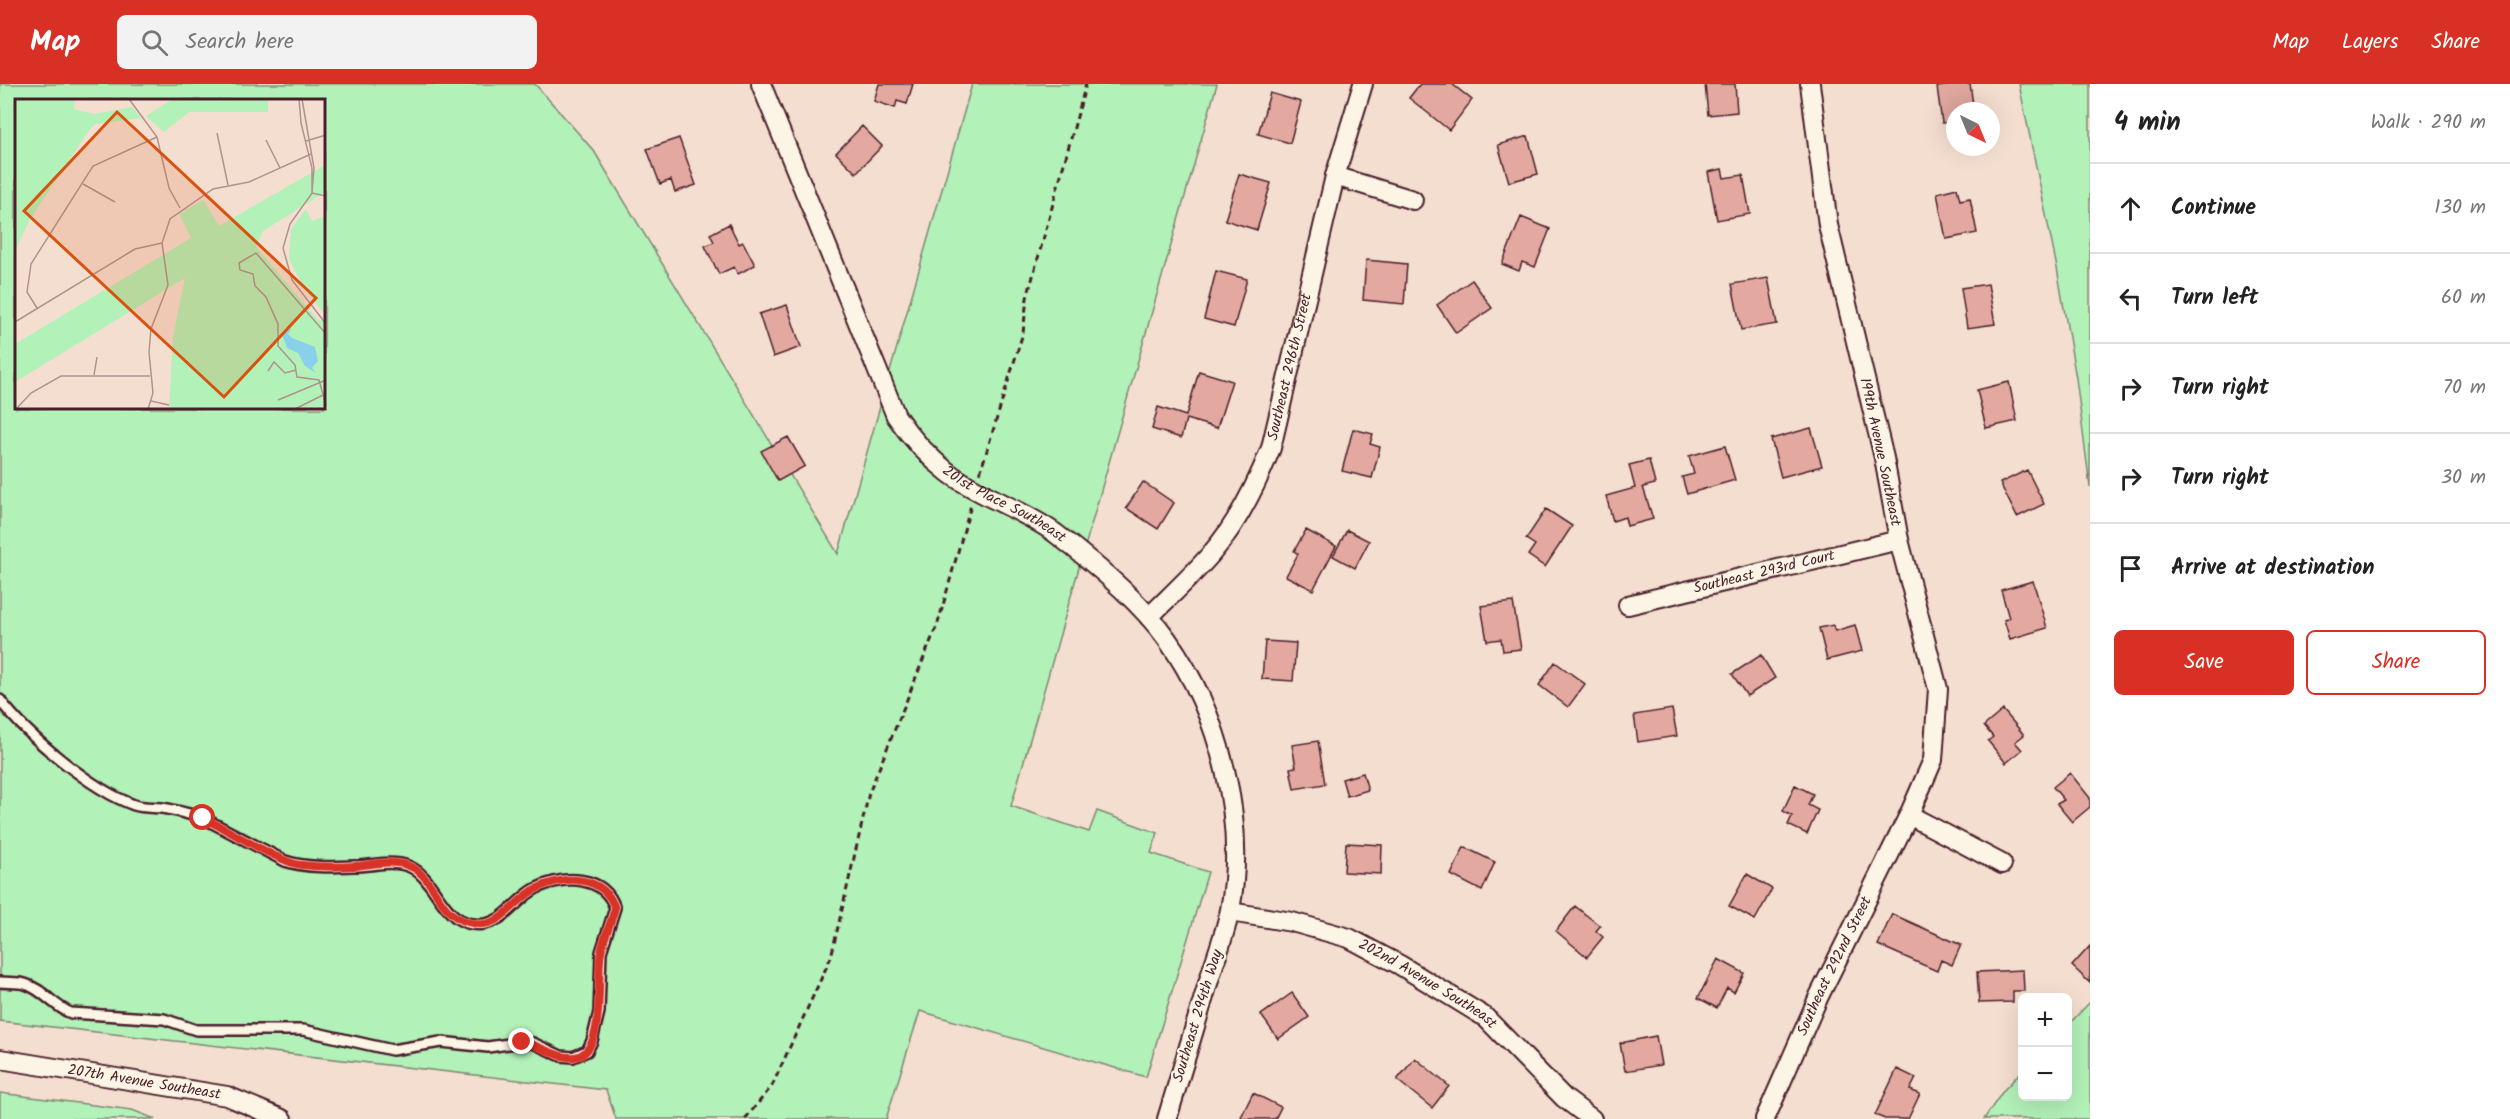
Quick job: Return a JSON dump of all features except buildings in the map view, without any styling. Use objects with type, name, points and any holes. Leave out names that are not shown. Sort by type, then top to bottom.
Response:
[{"type":"street","name":"201st Place Southeast","points":[[760,84],[896,417],[909,435],[928,456],[950,474],[1053,532],[1101,571],[1149,617],[1180,659],[1203,706],[1224,767],[1235,830],[1236,868],[1230,912]]},
{"type":"street","name":"Southeast 296th Street","points":[[1149,617],[1212,553],[1231,527],[1260,477],[1270,448],[1335,176],[1363,84]]},
{"type":"street","name":"199th Avenue Southeast","points":[[1810,84],[1828,225],[1884,458],[1899,540],[1938,689],[1933,760],[1909,815]]},
{"type":"street","points":[[1335,176],[1413,200]]},
{"type":"street","name":"Southeast 293rd Court","points":[[1628,605],[1899,540]]},
{"type":"street","points":[[1909,815],[2002,864]]},
{"type":"street","name":"Southeast 292nd Street","points":[[1765,1119],[1819,996],[1909,815]]},
{"type":"street","name":"Southeast 294th Way","points":[[1167,1119],[1230,912]]},
{"type":"street","name":"202nd Avenue Southeast","points":[[1230,912],[1292,922],[1350,938],[1400,965],[1485,1017],[1564,1098],[1592,1119]]},
{"type":"street","name":"207th Avenue Southeast","points":[[0,1059],[227,1096],[282,1119]]},
{"type":"lane","points":[[0,700],[33,734],[76,771],[120,799],[137,806],[188,813],[203,818],[298,865],[354,866],[397,863],[408,866],[418,871],[449,913],[460,920],[478,924],[501,918],[537,888],[571,880],[583,880],[605,889],[615,908],[601,952],[599,1012],[592,1041],[587,1051],[573,1057],[561,1056],[533,1043],[522,1042],[477,1047],[441,1042],[392,1050],[303,1030],[196,1030],[164,1019],[71,1013],[60,1009],[25,984],[0,982]]},
{"type":"path","points":[[745,1119],[772,1086],[831,957],[869,793],[938,623],[975,488],[1023,333],[1030,287],[1086,84]]},
{"type":"green space","points":[[0,84],[535,84],[594,151],[838,554],[972,84],[1217,84],[1011,806],[1089,832],[1097,811],[1158,833],[1151,853],[1208,872],[1146,1077],[920,1011],[886,1119],[616,1119],[606,1090],[0,1021]]},
{"type":"green space","points":[[2019,84],[2090,84],[2090,487],[2076,378],[2057,268]]},
{"type":"green space","points":[[2090,1002],[2090,1119],[1984,1119],[2003,1091],[2018,1075],[2018,1101],[2072,1101],[2072,1021]]},
{"type":"green space","points":[[0,1093],[132,1110],[155,1119],[0,1119]]},
{"type":"route","points":[[203,818],[285,861],[298,865],[354,866],[397,863],[408,866],[418,871],[449,913],[460,920],[478,924],[501,918],[537,888],[557,882],[583,880],[605,889],[615,908],[601,952],[599,1012],[592,1041],[587,1051],[580,1056],[561,1056],[533,1043],[522,1042]]}]
